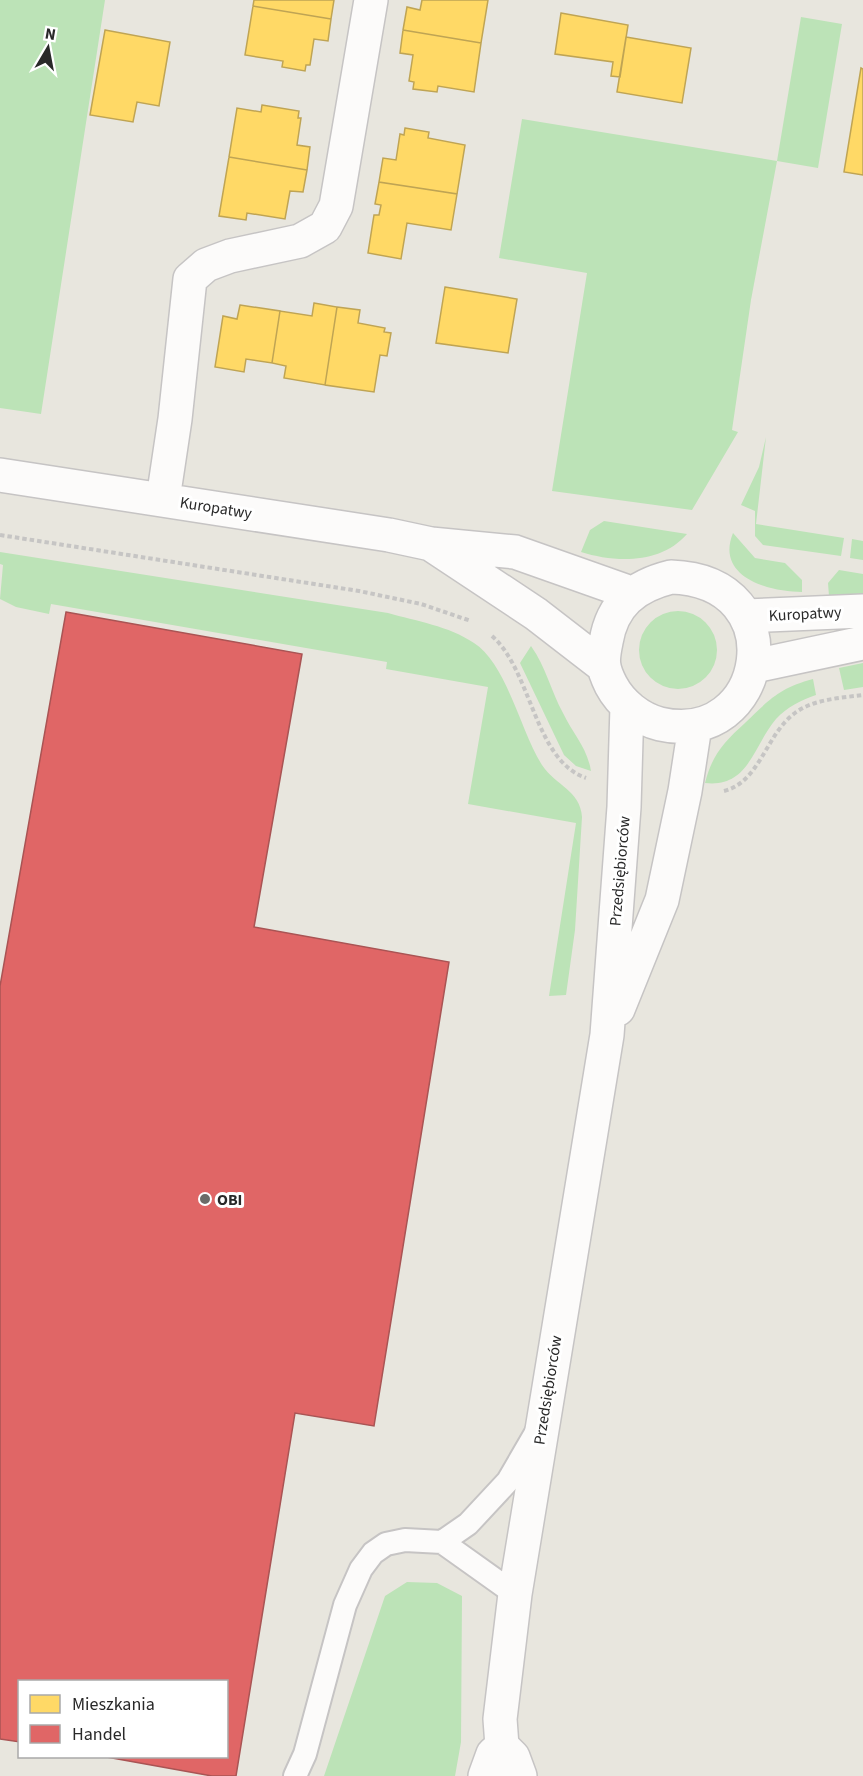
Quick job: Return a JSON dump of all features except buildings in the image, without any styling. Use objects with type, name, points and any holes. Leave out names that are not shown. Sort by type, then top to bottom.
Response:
[{"type":"street","points":[[163,499],[175,419],[189,279],[206,265],[300,241],[325,227],[336,206],[372,0]]},
{"type":"street","name":"Kuropatwy","points":[[0,475],[389,534],[431,544],[515,552],[631,593]]},
{"type":"street","name":"Kuropatwy","points":[[431,544],[536,614],[602,665]]},
{"type":"street","points":[[693,578],[715,585],[733,598],[746,616],[754,640],[754,666],[747,686],[734,704],[716,718],[695,726],[672,727],[648,721],[627,706],[612,688],[602,665],[608,625],[618,607],[631,593],[650,582],[660,579],[693,578]]},
{"type":"street","name":"Kuropatwy","points":[[746,616],[863,611]]},
{"type":"street","points":[[754,666],[863,643]]},
{"type":"street","name":"Przedsiębiorców","points":[[502,1746],[500,1719],[515,1594],[607,1035],[624,807],[627,706]]},
{"type":"street","name":"Przedsiębiorców","points":[[607,1035],[662,900],[685,791],[695,726]]},
{"type":"street","points":[[484,1776],[493,1754],[502,1746],[513,1757],[520,1776]]},
{"type":"lane","points":[[442,1542],[468,1524],[508,1481],[542,1423]]},
{"type":"lane","points":[[295,1776],[305,1754],[345,1605],[361,1569],[373,1553],[386,1544],[405,1540],[442,1542],[515,1594]]},
{"type":"path","points":[[0,536],[359,591],[439,609],[480,627]]},
{"type":"path","points":[[486,631],[495,639],[516,671],[557,759],[574,774],[588,779]]},
{"type":"path","points":[[716,793],[742,783],[752,772],[774,734],[796,712],[810,704],[863,694]]},
{"type":"green space","points":[[0,0],[105,0],[41,414],[0,408]]},
{"type":"green space","points":[[801,17],[842,24],[818,168],[777,161]]},
{"type":"green space","points":[[522,119],[777,161],[751,300],[732,430],[738,432],[692,510],[552,491],[587,273],[499,258]]},
{"type":"green space","points":[[766,437],[756,524],[844,538],[841,556],[763,545],[755,536],[755,511],[741,505],[759,467]]},
{"type":"green space","points":[[604,521],[687,534],[676,544],[651,556],[623,559],[581,552],[590,530]]},
{"type":"green space","points":[[733,533],[755,558],[785,563],[802,580],[802,592],[761,585],[738,571],[732,561],[729,548]]},
{"type":"green space","points":[[852,539],[863,541],[863,560],[850,558]]},
{"type":"green space","points":[[0,552],[388,613],[443,628],[474,643],[496,666],[542,765],[572,794],[580,808],[582,817],[575,930],[566,995],[549,996],[576,823],[468,804],[488,687],[386,669],[387,662],[51,604],[49,614],[16,607],[0,599],[3,565],[0,564]]},
{"type":"green space","points":[[839,570],[863,574],[863,595],[829,596],[828,583]]},
{"type":"green space","points":[[678,611],[693,614],[710,628],[717,650],[714,665],[700,682],[678,689],[663,686],[646,672],[639,650],[642,635],[656,618]]},
{"type":"green space","points":[[531,646],[541,662],[563,713],[583,748],[591,771],[576,766],[564,755],[520,663]]},
{"type":"green space","points":[[863,663],[863,687],[844,690],[839,668]]},
{"type":"green space","points":[[813,679],[816,695],[794,704],[776,719],[741,772],[720,783],[705,783],[715,757],[738,730],[775,696],[791,686]]},
{"type":"green space","points":[[407,1582],[437,1583],[462,1596],[461,1742],[455,1776],[324,1776],[385,1596]]},
{"type":"place","name":"OBI","points":[[205,1199]]}]
